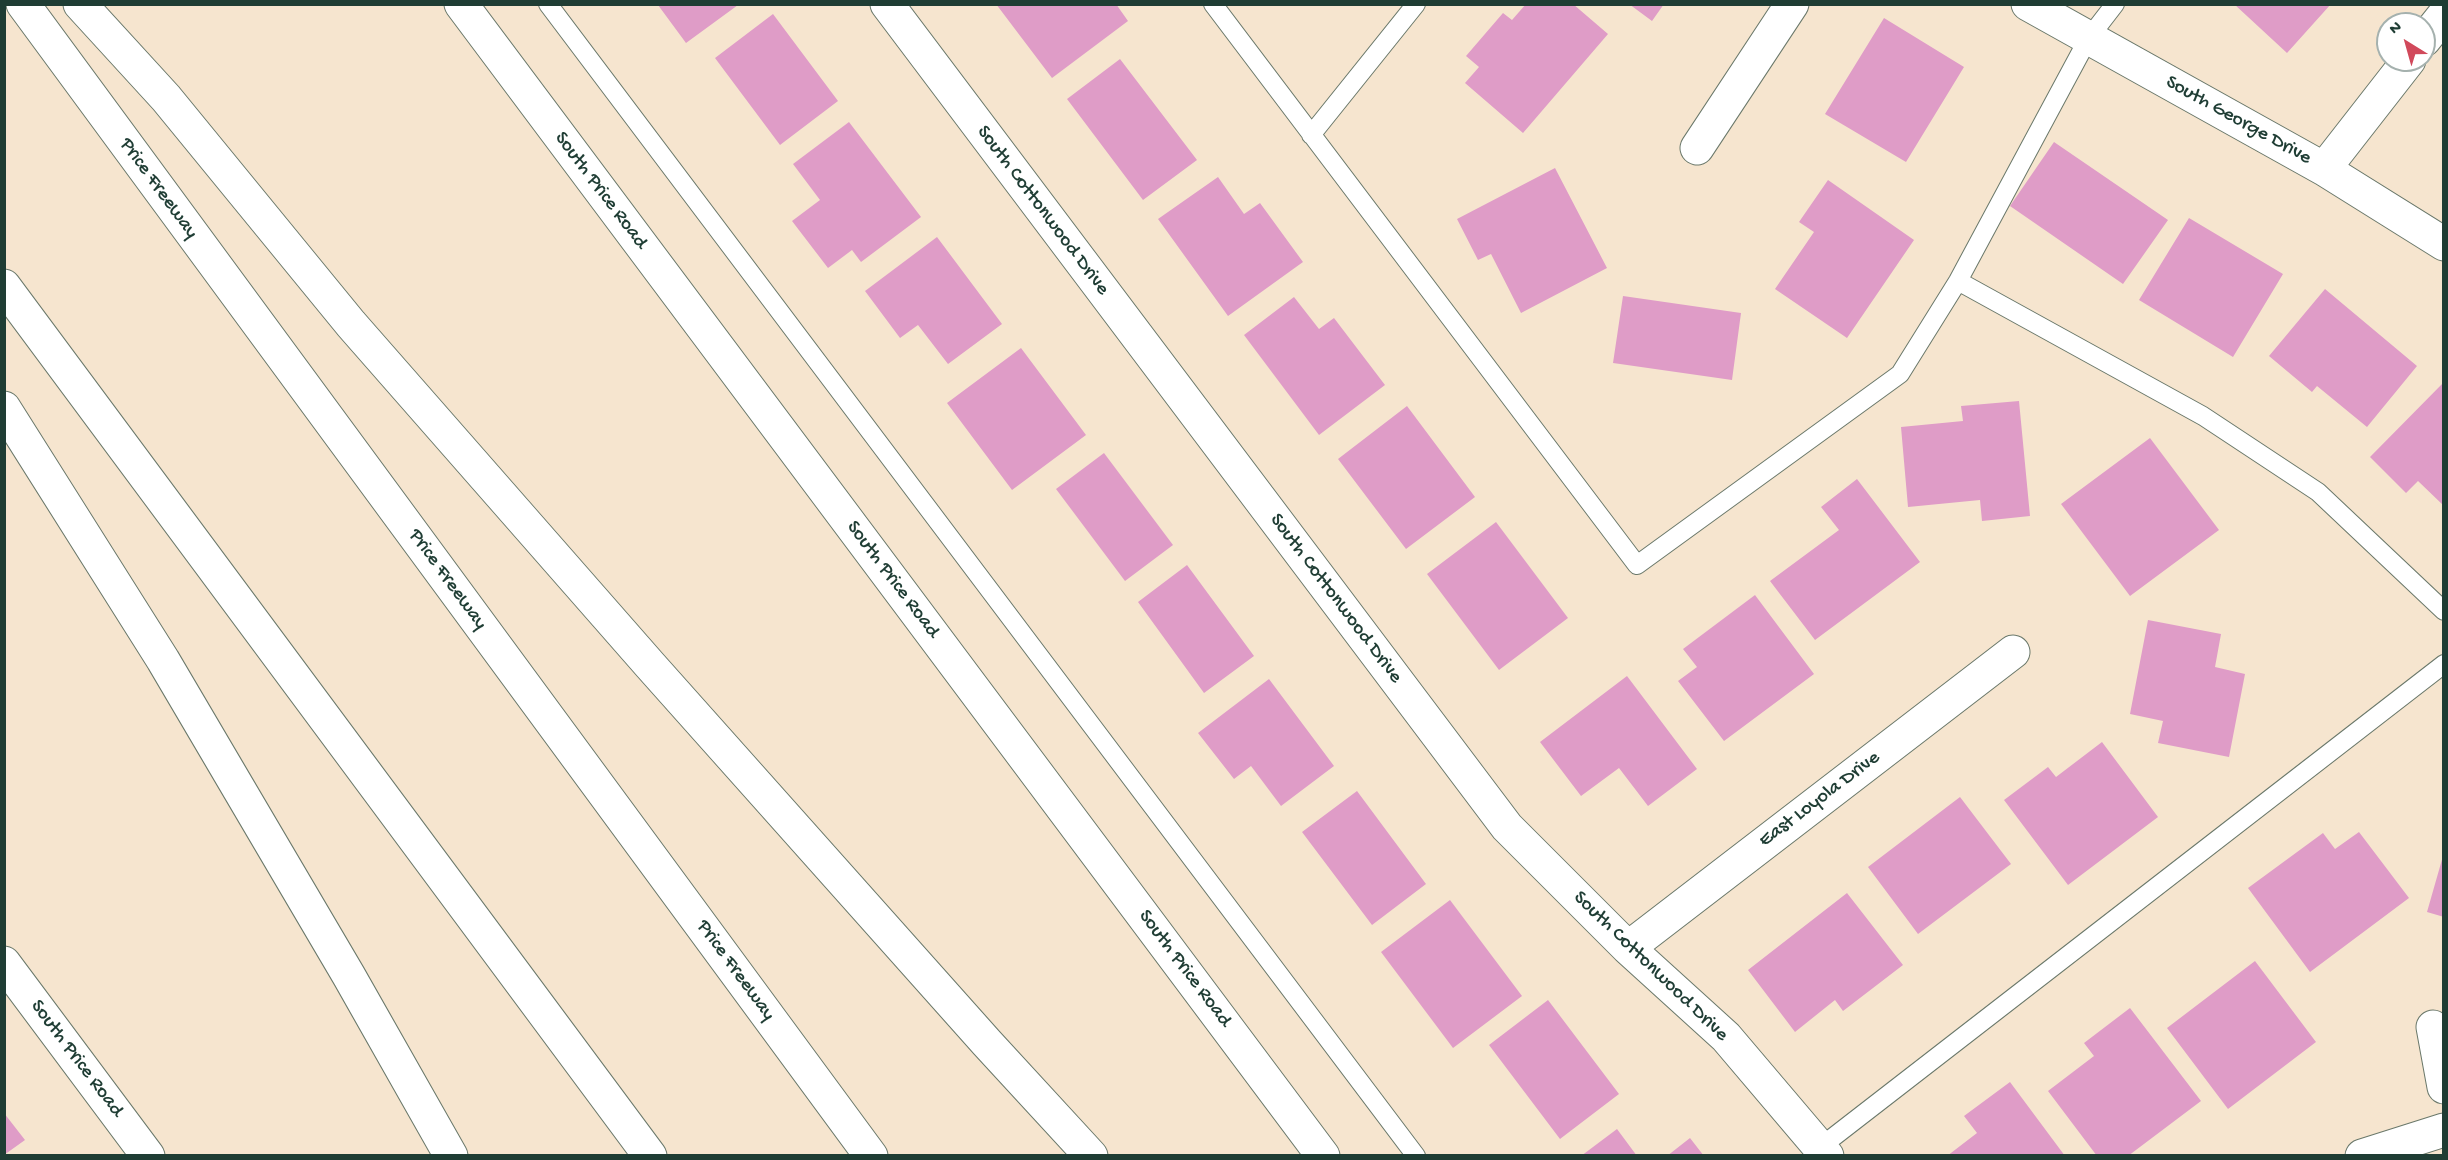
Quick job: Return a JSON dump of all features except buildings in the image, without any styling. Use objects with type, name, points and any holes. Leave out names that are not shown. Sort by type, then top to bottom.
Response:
[{"type":"main road","name":"Price Freeway","points":[[23,4],[871,1155]]},
{"type":"main road","points":[[80,4],[166,98],[351,324],[642,656],[987,1043],[1091,1155]]},
{"type":"main road","name":"South Price Road","points":[[461,4],[1323,1155]]},
{"type":"main road","name":"South Cottonwood Drive","points":[[886,4],[1507,827],[1628,948],[1726,1037],[1819,1153]]},
{"type":"main road","points":[[1697,148],[1792,4]]},
{"type":"main road","name":"South George Drive","points":[[2028,4],[2324,169],[2444,244]]},
{"type":"main road","points":[[2324,169],[2400,72]]},
{"type":"main road","points":[[4,286],[650,1155]]},
{"type":"main road","points":[[4,408],[163,660],[451,1155]]},
{"type":"main road","name":"East Loyola Drive","points":[[1628,948],[2013,652]]},
{"type":"main road","name":"South Price Road","points":[[4,963],[148,1155]]},
{"type":"main road","points":[[2433,1027],[2444,1087]]},
{"type":"main road","points":[[2362,1155],[2444,1130]]},
{"type":"lane","points":[[548,4],[1416,1155]]},
{"type":"lane","points":[[1213,4],[1637,565],[1900,374],[1958,281],[2088,39],[2115,4]]},
{"type":"lane","points":[[1311,135],[1416,4]]},
{"type":"lane","points":[[1958,281],[2203,416],[2318,492],[2444,611]]},
{"type":"lane","points":[[1819,1153],[2444,664]]}]
